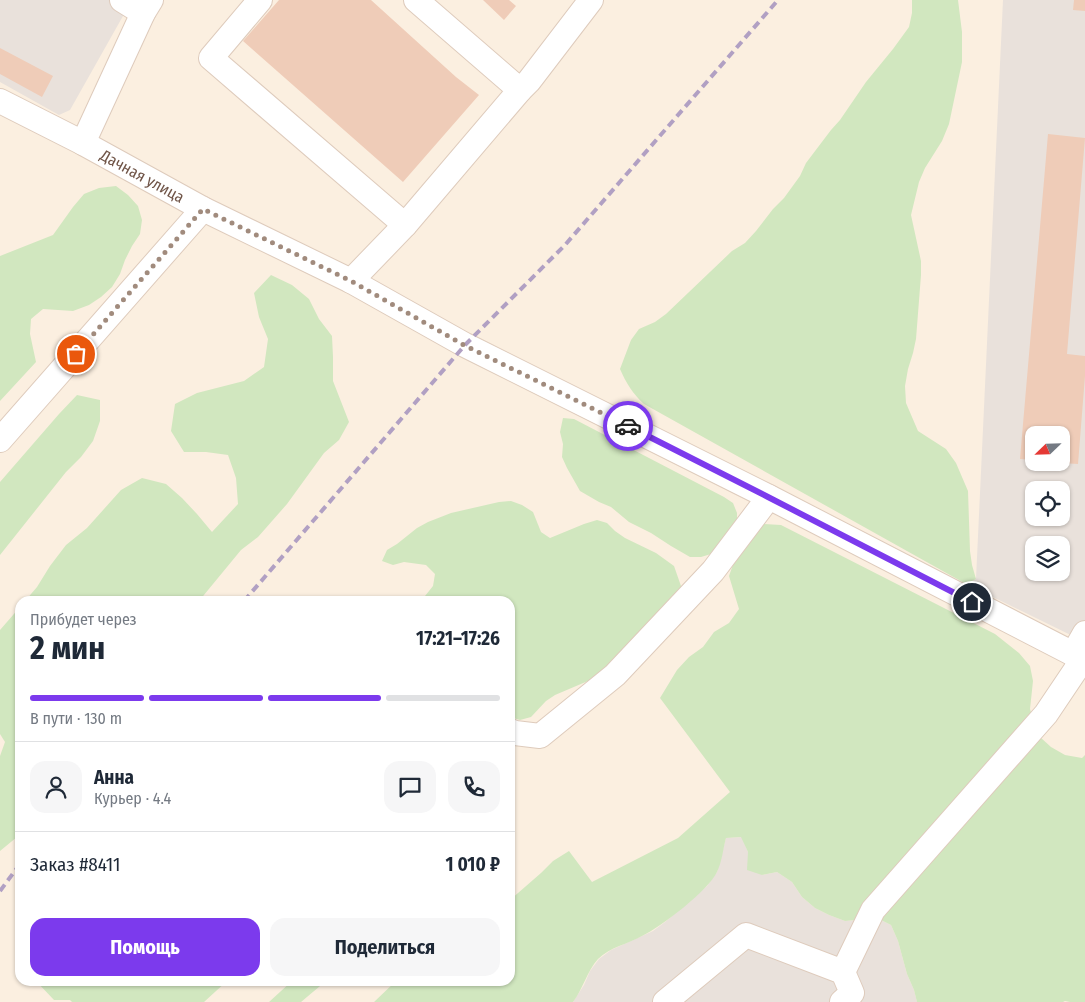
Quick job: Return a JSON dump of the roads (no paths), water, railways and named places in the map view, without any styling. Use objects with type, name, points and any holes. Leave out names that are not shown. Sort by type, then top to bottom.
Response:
[{"type":"street","points":[[122,0],[147,7]]},
{"type":"street","points":[[260,0],[211,58],[405,225]]},
{"type":"street","points":[[416,0],[520,90]]},
{"type":"street","points":[[351,281],[405,225],[528,81],[591,0]]},
{"type":"street","name":"Дачная улица","points":[[83,142],[147,7]]},
{"type":"street","name":"Дачная улица","points":[[0,101],[83,142],[203,209],[351,281],[464,345],[768,497],[1081,658]]},
{"type":"street","points":[[0,440],[203,209]]},
{"type":"street","points":[[515,733],[540,736],[615,675],[714,571],[768,497]]},
{"type":"street","points":[[843,972],[873,910],[1046,714],[1081,658],[1085,633]]},
{"type":"street","points":[[665,1002],[746,935],[843,972],[852,993],[842,1002]]},
{"type":"railway","points":[[248,596],[465,345],[565,245],[778,0]]},
{"type":"railway","points":[[0,891],[15,871]]}]
